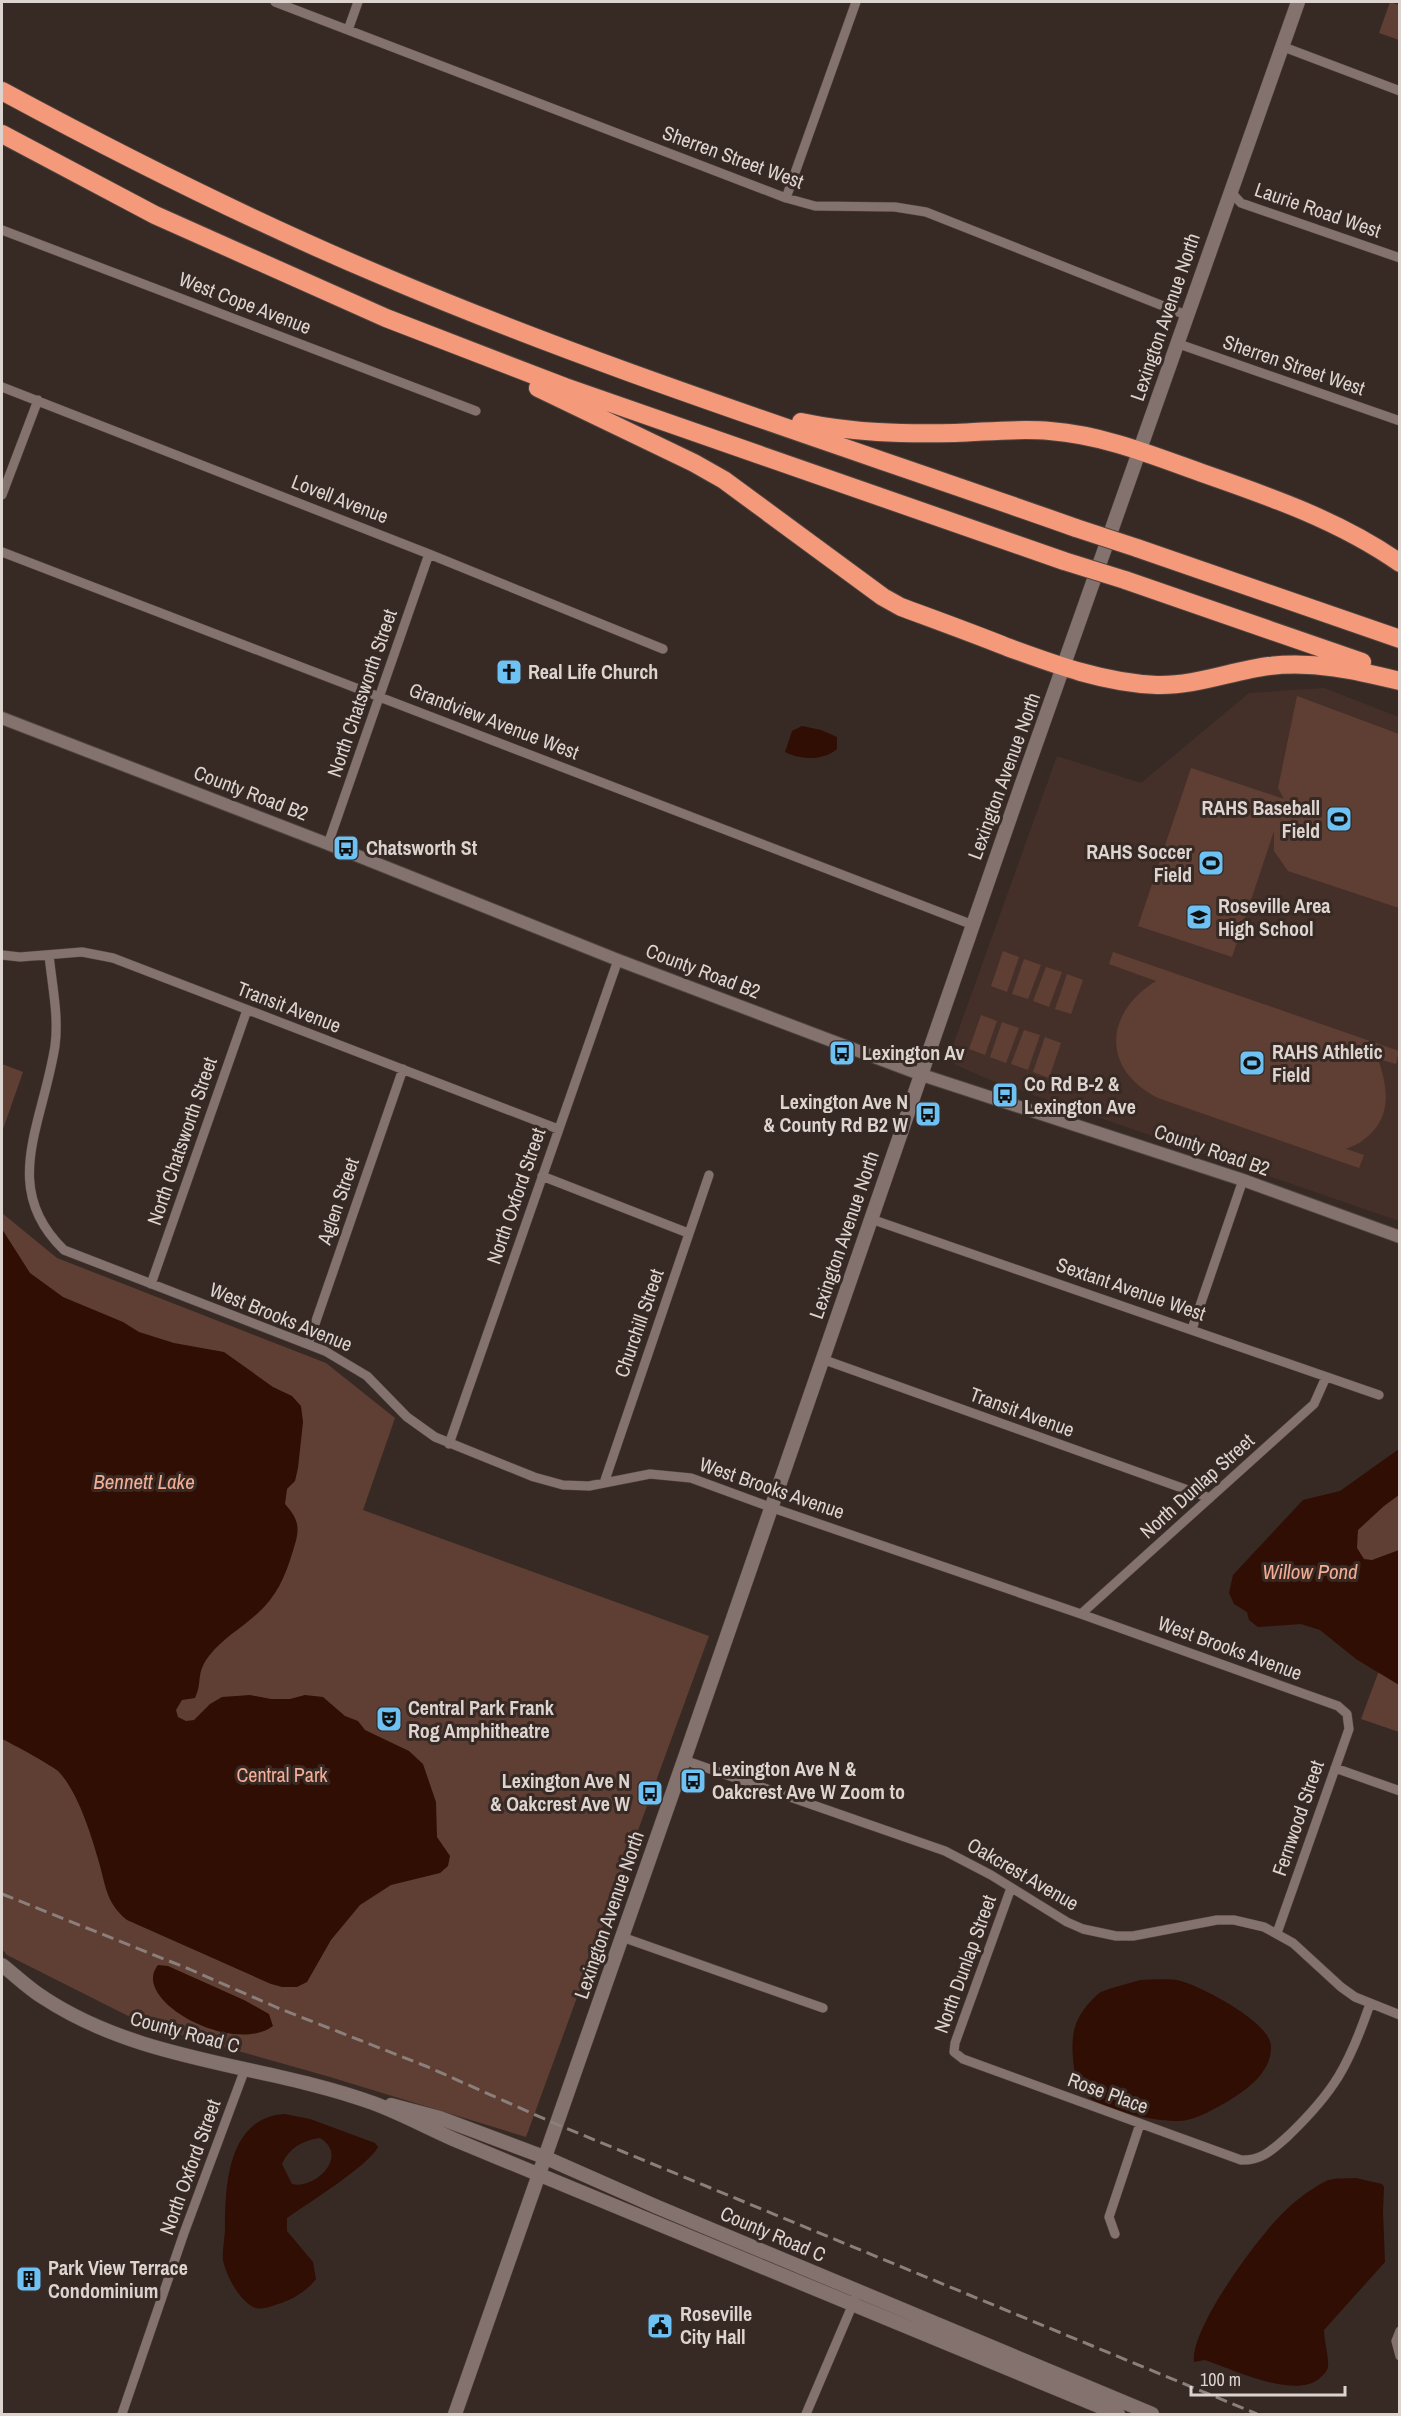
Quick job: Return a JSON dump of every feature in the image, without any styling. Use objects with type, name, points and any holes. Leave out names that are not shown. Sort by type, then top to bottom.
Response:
[{"type":"highway","points":[[2,91],[214,198],[384,277],[580,355],[1400,639]]},
{"type":"highway","points":[[2,134],[154,215],[430,336],[564,387],[1400,675]]},
{"type":"highway","points":[[430,336],[694,463],[724,480],[863,584],[901,607],[1064,668],[1109,679],[1160,685],[1203,681],[1269,666],[1306,664],[1343,668],[1400,681]]},
{"type":"highway","points":[[681,390],[831,428],[886,433],[1021,430],[1051,431],[1083,436],[1140,450],[1275,499],[1366,541],[1400,563]]},
{"type":"main road","name":"Lexington Avenue North","points":[[455,2415],[1176,343],[1298,2]]},
{"type":"main road","name":"County Road C","points":[[2,1965],[44,1998],[109,2031],[179,2053],[374,2104],[538,2173],[1152,2415]]},
{"type":"main road","name":"County Road C","points":[[374,2104],[403,2107],[440,2118],[544,2157],[1118,2415]]},
{"type":"street","name":"Sherren Street West","points":[[275,2],[786,198],[815,206],[896,207],[926,212],[1186,315]]},
{"type":"street","points":[[348,30],[358,2]]},
{"type":"street","points":[[786,198],[856,2]]},
{"type":"street","points":[[1281,46],[1400,91]]},
{"type":"street","name":"Laurie Road West","points":[[1230,191],[1241,203],[1400,258]]},
{"type":"street","name":"West Cope Avenue","points":[[2,230],[476,411]]},
{"type":"street","name":"Sherren Street West","points":[[1176,343],[1400,421]]},
{"type":"street","name":"Lovell Avenue","points":[[2,387],[429,554],[663,649]]},
{"type":"street","points":[[2,495],[38,400]]},
{"type":"street","name":"Grandview Avenue West","points":[[2,552],[973,925]]},
{"type":"street","name":"North Chatsworth Street","points":[[328,844],[429,554]]},
{"type":"street","name":"County Road B2","points":[[2,718],[328,844],[618,960],[922,1075],[1243,1180],[1400,1237]]},
{"type":"street","name":"Transit Avenue","points":[[2,955],[20,957],[82,952],[97,954],[558,1129]]},
{"type":"street","points":[[23,1144],[55,1046],[55,1008],[49,955]]},
{"type":"street","name":"North Oxford Street","points":[[448,1444],[618,960]]},
{"type":"street","name":"North Chatsworth Street","points":[[151,1284],[247,1010]]},
{"type":"street","name":"Aglen Street","points":[[308,1344],[403,1070]]},
{"type":"street","name":"Churchill Street","points":[[604,1483],[709,1175]]},
{"type":"street","points":[[542,1176],[688,1233]]},
{"type":"street","points":[[1192,1329],[1243,1180]]},
{"type":"street","name":"Sextant Avenue West","points":[[870,1219],[1379,1395]]},
{"type":"street","name":"West Brooks Avenue","points":[[30,1221],[64,1250],[308,1344],[356,1368],[407,1417],[448,1444],[551,1482],[589,1486],[651,1474],[678,1475],[703,1481],[770,1508],[1082,1614],[1338,1706],[1347,1714]]},
{"type":"street","name":"Transit Avenue","points":[[822,1359],[1210,1498]]},
{"type":"street","name":"North Dunlap Street","points":[[1082,1614],[1314,1404],[1326,1377]]},
{"type":"street","name":"Fernwood Street","points":[[1277,1933],[1349,1729],[1347,1714]]},
{"type":"street","name":"Oakcrest Avenue","points":[[684,1760],[920,1841],[972,1864],[1067,1922],[1099,1934],[1133,1936],[1217,1920],[1249,1922],[1277,1933],[1293,1943],[1341,1987],[1370,2004],[1400,2015]]},
{"type":"street","points":[[1335,1768],[1400,1791]]},
{"type":"street","name":"North Dunlap Street","points":[[954,2052],[955,2043],[1011,1888]]},
{"type":"street","points":[[622,1937],[823,2008]]},
{"type":"street","name":"Rose Place","points":[[954,2052],[963,2059],[1140,2124],[1241,2160],[1252,2161],[1268,2154],[1323,2101],[1349,2061],[1370,2004]]},
{"type":"street","name":"North Oxford Street","points":[[122,2415],[184,2233],[245,2069]]},
{"type":"street","points":[[1114,2234],[1109,2217],[1140,2124]]},
{"type":"street","points":[[806,2415],[855,2298]]},
{"type":"street","points":[[1400,2331],[1396,2341],[1400,2356]]},
{"type":"shaded area","name":"Roseville Area High School","points":[[1324,688],[1399,717],[1399,1221],[990,1080],[954,1064],[951,1051],[1057,756],[1141,783],[1249,693]]},
{"type":"green space","points":[[1390,2],[1399,5],[1399,40],[1379,33]]},
{"type":"green space","points":[[1297,696],[1399,734],[1399,908],[1288,871],[1274,851],[1274,831],[1232,957],[1138,926],[1191,768],[1284,799],[1278,788]]},
{"type":"green space","points":[[1003,951],[1019,957],[1007,992],[991,986]]},
{"type":"green space","name":"RAHS Athletic Field","points":[[1113,952],[1399,1051],[1396,1064],[1378,1059],[1386,1092],[1384,1113],[1379,1123],[1373,1132],[1346,1149],[1364,1155],[1359,1168],[1158,1098],[1139,1086],[1126,1072],[1119,1057],[1116,1041],[1119,1024],[1126,1009],[1139,994],[1156,981],[1109,964]]},
{"type":"green space","points":[[1024,959],[1041,965],[1028,999],[1012,994]]},
{"type":"green space","points":[[1046,967],[1062,972],[1049,1007],[1033,1001]]},
{"type":"green space","points":[[1067,974],[1083,980],[1071,1014],[1055,1009]]},
{"type":"green space","points":[[981,1015],[997,1021],[985,1055],[969,1049]]},
{"type":"green space","points":[[1002,1022],[1019,1028],[1006,1063],[990,1057]]},
{"type":"green space","points":[[1024,1030],[1040,1035],[1028,1070],[1011,1064]]},
{"type":"green space","points":[[1045,1037],[1061,1043],[1049,1078],[1033,1072]]},
{"type":"green space","points":[[2,1064],[23,1072],[2,1132]]},
{"type":"green space","name":"Central Park","points":[[2,1213],[57,1258],[326,1363],[395,1418],[363,1510],[709,1636],[526,2137],[330,2077],[146,2025],[7,1955],[2,1949]]},
{"type":"green space","points":[[1399,1464],[1399,1732],[1361,1719],[1393,1633],[1283,1592]]},
{"type":"water","points":[[802,726],[821,730],[837,737],[837,749],[826,756],[812,758],[798,757],[785,752],[792,731]]},
{"type":"water","name":"Bennett Lake","points":[[2,1229],[30,1273],[63,1297],[123,1322],[139,1332],[174,1343],[224,1352],[273,1387],[292,1396],[301,1406],[303,1422],[298,1468],[295,1481],[287,1489],[285,1504],[297,1522],[298,1528],[286,1571],[275,1593],[264,1607],[209,1656],[202,1668],[195,1698],[182,1700],[176,1710],[178,1717],[186,1721],[194,1720],[210,1704],[222,1697],[250,1695],[271,1699],[290,1699],[305,1695],[323,1697],[345,1716],[358,1721],[365,1730],[409,1751],[423,1764],[436,1802],[437,1837],[450,1856],[448,1866],[440,1873],[391,1885],[360,1905],[331,1940],[307,1982],[297,1987],[271,1984],[127,1920],[110,1900],[87,1825],[65,1779],[58,1771],[2,1739]]},
{"type":"water","name":"Willow Pond","points":[[1399,1449],[1399,1495],[1358,1530],[1357,1548],[1364,1559],[1372,1560],[1399,1550],[1399,1685],[1356,1659],[1320,1630],[1301,1624],[1258,1627],[1249,1620],[1247,1612],[1234,1604],[1229,1593],[1233,1575],[1303,1500],[1340,1491]]},
{"type":"water","points":[[158,1965],[168,1966],[244,2000],[269,2014],[273,2026],[255,2033],[234,2034],[211,2029],[190,2020],[171,2008],[158,1994],[153,1979]]},
{"type":"water","points":[[1140,1980],[1181,1981],[1204,1990],[1248,2016],[1268,2037],[1271,2046],[1267,2065],[1262,2073],[1249,2087],[1233,2098],[1207,2113],[1187,2120],[1164,2120],[1133,2115],[1103,2105],[1083,2093],[1077,2082],[1073,2059],[1073,2034],[1077,2021],[1094,1997],[1100,1993]]},
{"type":"water","points":[[285,2114],[310,2119],[375,2143],[378,2147],[350,2174],[287,2218],[287,2231],[313,2262],[316,2279],[294,2297],[270,2307],[256,2308],[239,2295],[223,2260],[226,2192],[234,2156],[241,2140],[252,2127],[266,2118]],"holes":[[[320,2138],[328,2145],[332,2154],[326,2170],[310,2182],[292,2184],[282,2164],[288,2153],[302,2143],[314,2139]]]},
{"type":"water","points":[[1356,2178],[1382,2184],[1384,2187],[1385,2262],[1324,2330],[1328,2363],[1325,2373],[1309,2384],[1295,2386],[1263,2381],[1205,2360],[1194,2362],[1202,2329],[1213,2308],[1241,2264],[1269,2228],[1289,2207],[1318,2185],[1331,2179]]},
{"type":"railway","points":[[2,1894],[428,2067],[556,2124],[1257,2414]]},
{"type":"place","name":"Real Life Church","points":[[509,672]]},
{"type":"place","name":"RAHS Baseball Field","points":[[1339,819]]},
{"type":"place","name":"Chatsworth St","points":[[346,848]]},
{"type":"place","name":"RAHS Soccer Field","points":[[1211,863]]},
{"type":"place","name":"Roseville Area High School","points":[[1199,917]]},
{"type":"place","name":"Lexington Av","points":[[842,1053]]},
{"type":"place","name":"RAHS Athletic Field","points":[[1252,1063]]},
{"type":"place","name":"Co Rd B-2 & Lexington Ave","points":[[1005,1095]]},
{"type":"place","name":"Lexington Ave N & County Rd B2 W","points":[[928,1114]]},
{"type":"place","name":"Central Park Frank Rog Amphitheatre","points":[[389,1719]]},
{"type":"place","name":"Lexington Ave N & Oakcrest Ave W Zoom to","points":[[693,1781]]},
{"type":"place","name":"Lexington Ave N & Oakcrest Ave W","points":[[650,1793]]},
{"type":"place","name":"Park View Terrace Condominium","points":[[29,2279]]},
{"type":"place","name":"Roseville City Hall","points":[[660,2326]]}]
